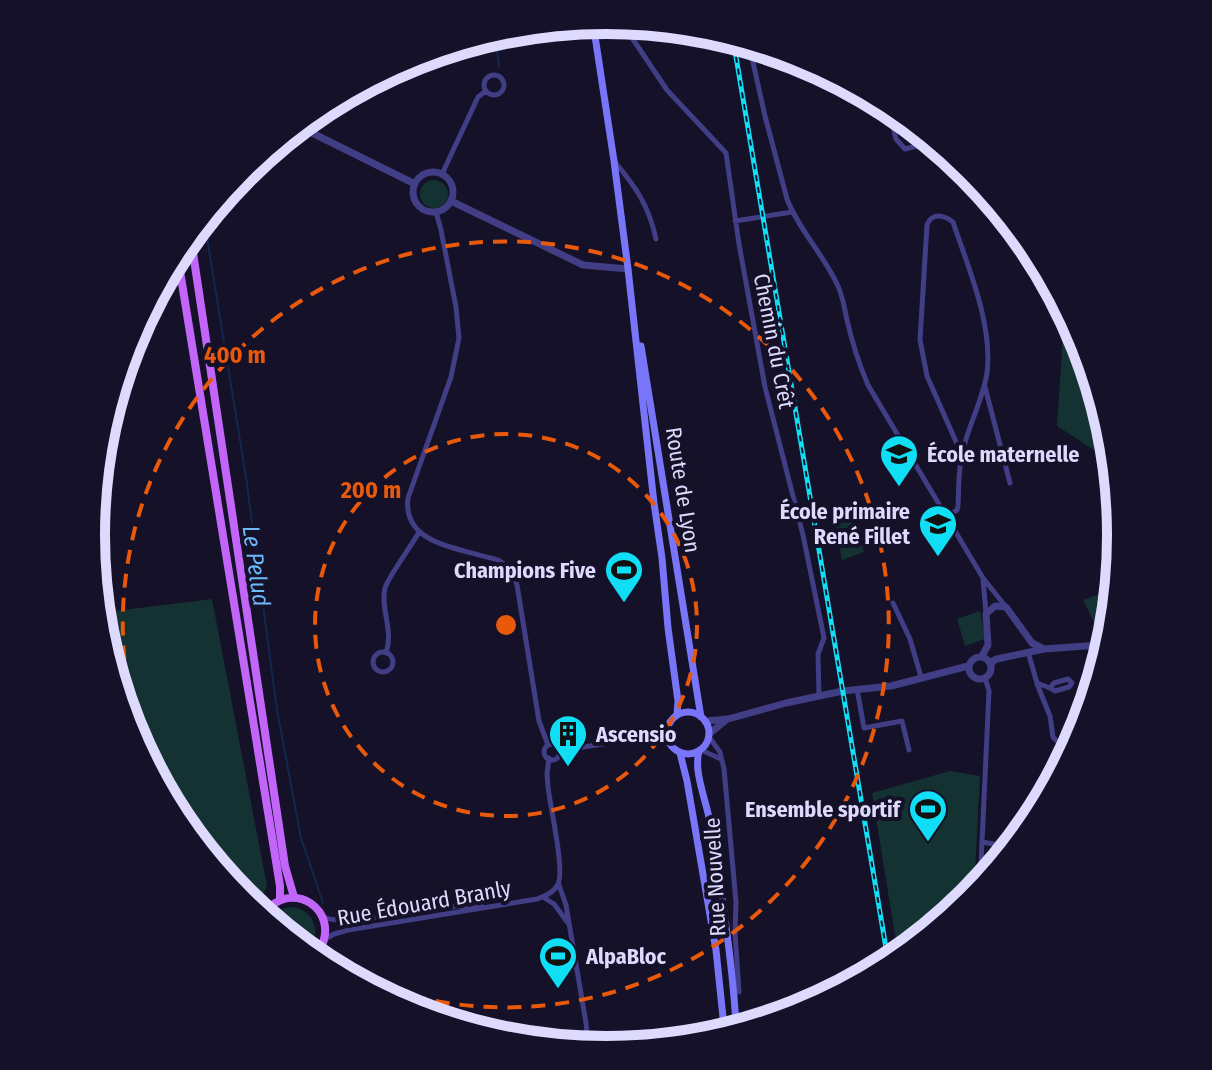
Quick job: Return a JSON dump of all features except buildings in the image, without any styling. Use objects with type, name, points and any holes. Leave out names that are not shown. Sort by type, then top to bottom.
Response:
[{"type":"main road","name":"Route de Lyon","points":[[595,34],[628,269],[678,701],[677,715]]},
{"type":"main road","points":[[193,252],[285,866],[294,897]]},
{"type":"main road","name":"Route de Lyon","points":[[628,269],[703,719]]},
{"type":"main road","points":[[180,271],[280,899]]},
{"type":"main road","points":[[680,753],[700,751],[709,735],[703,719],[689,712],[677,715],[668,725],[667,738],[680,753],[687,781],[716,950],[723,1022]]},
{"type":"main road","points":[[700,751],[698,771],[710,822],[736,1019]]},
{"type":"main road","points":[[270,906],[280,899],[294,897],[314,905],[323,917],[326,932],[321,947]]},
{"type":"street","name":"Chemin du Crêt","points":[[630,35],[667,90],[726,153],[763,381],[803,535],[824,638],[818,654],[819,696]]},
{"type":"street","points":[[752,56],[771,142],[792,212],[837,284],[871,390],[983,578],[1032,643],[1044,649]]},
{"type":"street","points":[[496,74],[502,77],[505,83],[501,93],[492,95],[486,91],[484,82],[487,77],[496,74]]},
{"type":"street","points":[[442,174],[478,97],[486,91]]},
{"type":"street","points":[[892,124],[896,139],[905,149],[920,145]]},
{"type":"street","points":[[309,132],[415,184]]},
{"type":"street","points":[[614,161],[638,190],[651,217],[656,239]]},
{"type":"street","points":[[428,173],[442,174],[452,185],[451,201],[436,212],[424,210],[414,194],[415,184],[428,173]]},
{"type":"street","points":[[451,201],[583,265],[628,269]]},
{"type":"street","points":[[436,212],[454,294],[459,338],[451,377],[408,498],[409,518],[419,532],[442,545],[498,560],[511,571],[517,585],[539,721],[548,745]]},
{"type":"street","points":[[735,221],[792,212]]},
{"type":"street","points":[[947,516],[958,506],[961,453],[987,369],[986,337],[978,296],[953,222],[946,216],[936,216],[927,225],[920,340],[927,376],[961,453]]},
{"type":"street","points":[[984,385],[1010,483]]},
{"type":"street","points":[[386,653],[390,642],[385,587],[419,532]]},
{"type":"street","points":[[968,666],[971,675],[980,679],[985,678],[994,662],[988,645],[983,578]]},
{"type":"street","points":[[893,603],[910,639],[921,677]]},
{"type":"street","points":[[986,614],[995,606],[1006,607]]},
{"type":"street","points":[[1026,653],[1032,643]]},
{"type":"street","points":[[982,656],[988,645]]},
{"type":"street","points":[[703,719],[728,719],[819,696],[891,686],[968,666],[973,658],[982,656],[994,662],[1044,649],[1094,645]]},
{"type":"street","points":[[1026,653],[1050,716],[1053,737],[1061,745]]},
{"type":"street","points":[[981,867],[989,691],[985,678]]},
{"type":"street","points":[[1037,683],[1050,688]]},
{"type":"street","points":[[857,689],[864,728],[902,721],[909,750]]},
{"type":"street","points":[[709,735],[728,719]]},
{"type":"street","points":[[559,751],[646,737],[668,725]]},
{"type":"street","name":"Rue Nouvelle","points":[[709,735],[722,760],[736,902],[739,992]]},
{"type":"street","points":[[646,737],[670,744]]},
{"type":"street","points":[[548,745],[555,745],[559,751]]},
{"type":"street","points":[[548,745],[544,753],[549,758],[555,758],[559,751]]},
{"type":"street","points":[[700,751],[722,760]]},
{"type":"street","points":[[549,758],[547,774],[560,867],[558,884],[566,905],[587,1035]]},
{"type":"street","points":[[982,842],[999,845]]},
{"type":"street","name":"Rue Édouard Branly","points":[[324,940],[348,930],[543,897],[558,884]]},
{"type":"street","points":[[543,897],[561,911],[570,928]]},
{"type":"street","name":"Rue Édouard Branly","points":[[323,917],[331,921],[347,920],[441,907],[530,900]]},
{"type":"green space","points":[[434,180],[444,184],[448,194],[444,204],[434,208],[424,204],[420,194],[424,184]]},
{"type":"green space","points":[[1056,315],[1090,405],[1100,454],[1057,426],[1063,335]]},
{"type":"green space","points":[[855,509],[864,552],[842,560],[834,514]]},
{"type":"green space","points":[[1104,592],[1098,630],[1083,600]]},
{"type":"green space","points":[[212,599],[267,886],[262,898],[209,840],[189,813],[157,757],[143,727],[122,665],[111,611]]},
{"type":"green space","points":[[980,611],[985,639],[965,646],[957,619]]},
{"type":"green space","name":"Ensemble sportif","points":[[950,771],[980,776],[975,873],[936,912],[896,943],[872,793]]},
{"type":"green space","points":[[297,908],[309,915],[315,926],[313,941],[277,913],[282,909]]},
{"type":"waterway","points":[[497,47],[499,66]]},
{"type":"waterway","name":"Le Pelud","points":[[206,234],[246,477],[277,710],[301,838],[323,903]]},
{"type":"railway","points":[[735,51],[886,950]]},
{"type":"place","name":"École maternelle","points":[[899,488]]},
{"type":"place","name":"École primaire René Fillet","points":[[938,558]]},
{"type":"place","name":"Champions Five","points":[[624,604]]},
{"type":"place","name":"Ascensio","points":[[568,768]]},
{"type":"place","name":"Ensemble sportif","points":[[928,843]]},
{"type":"place","name":"AlpaBloc","points":[[558,990]]}]
